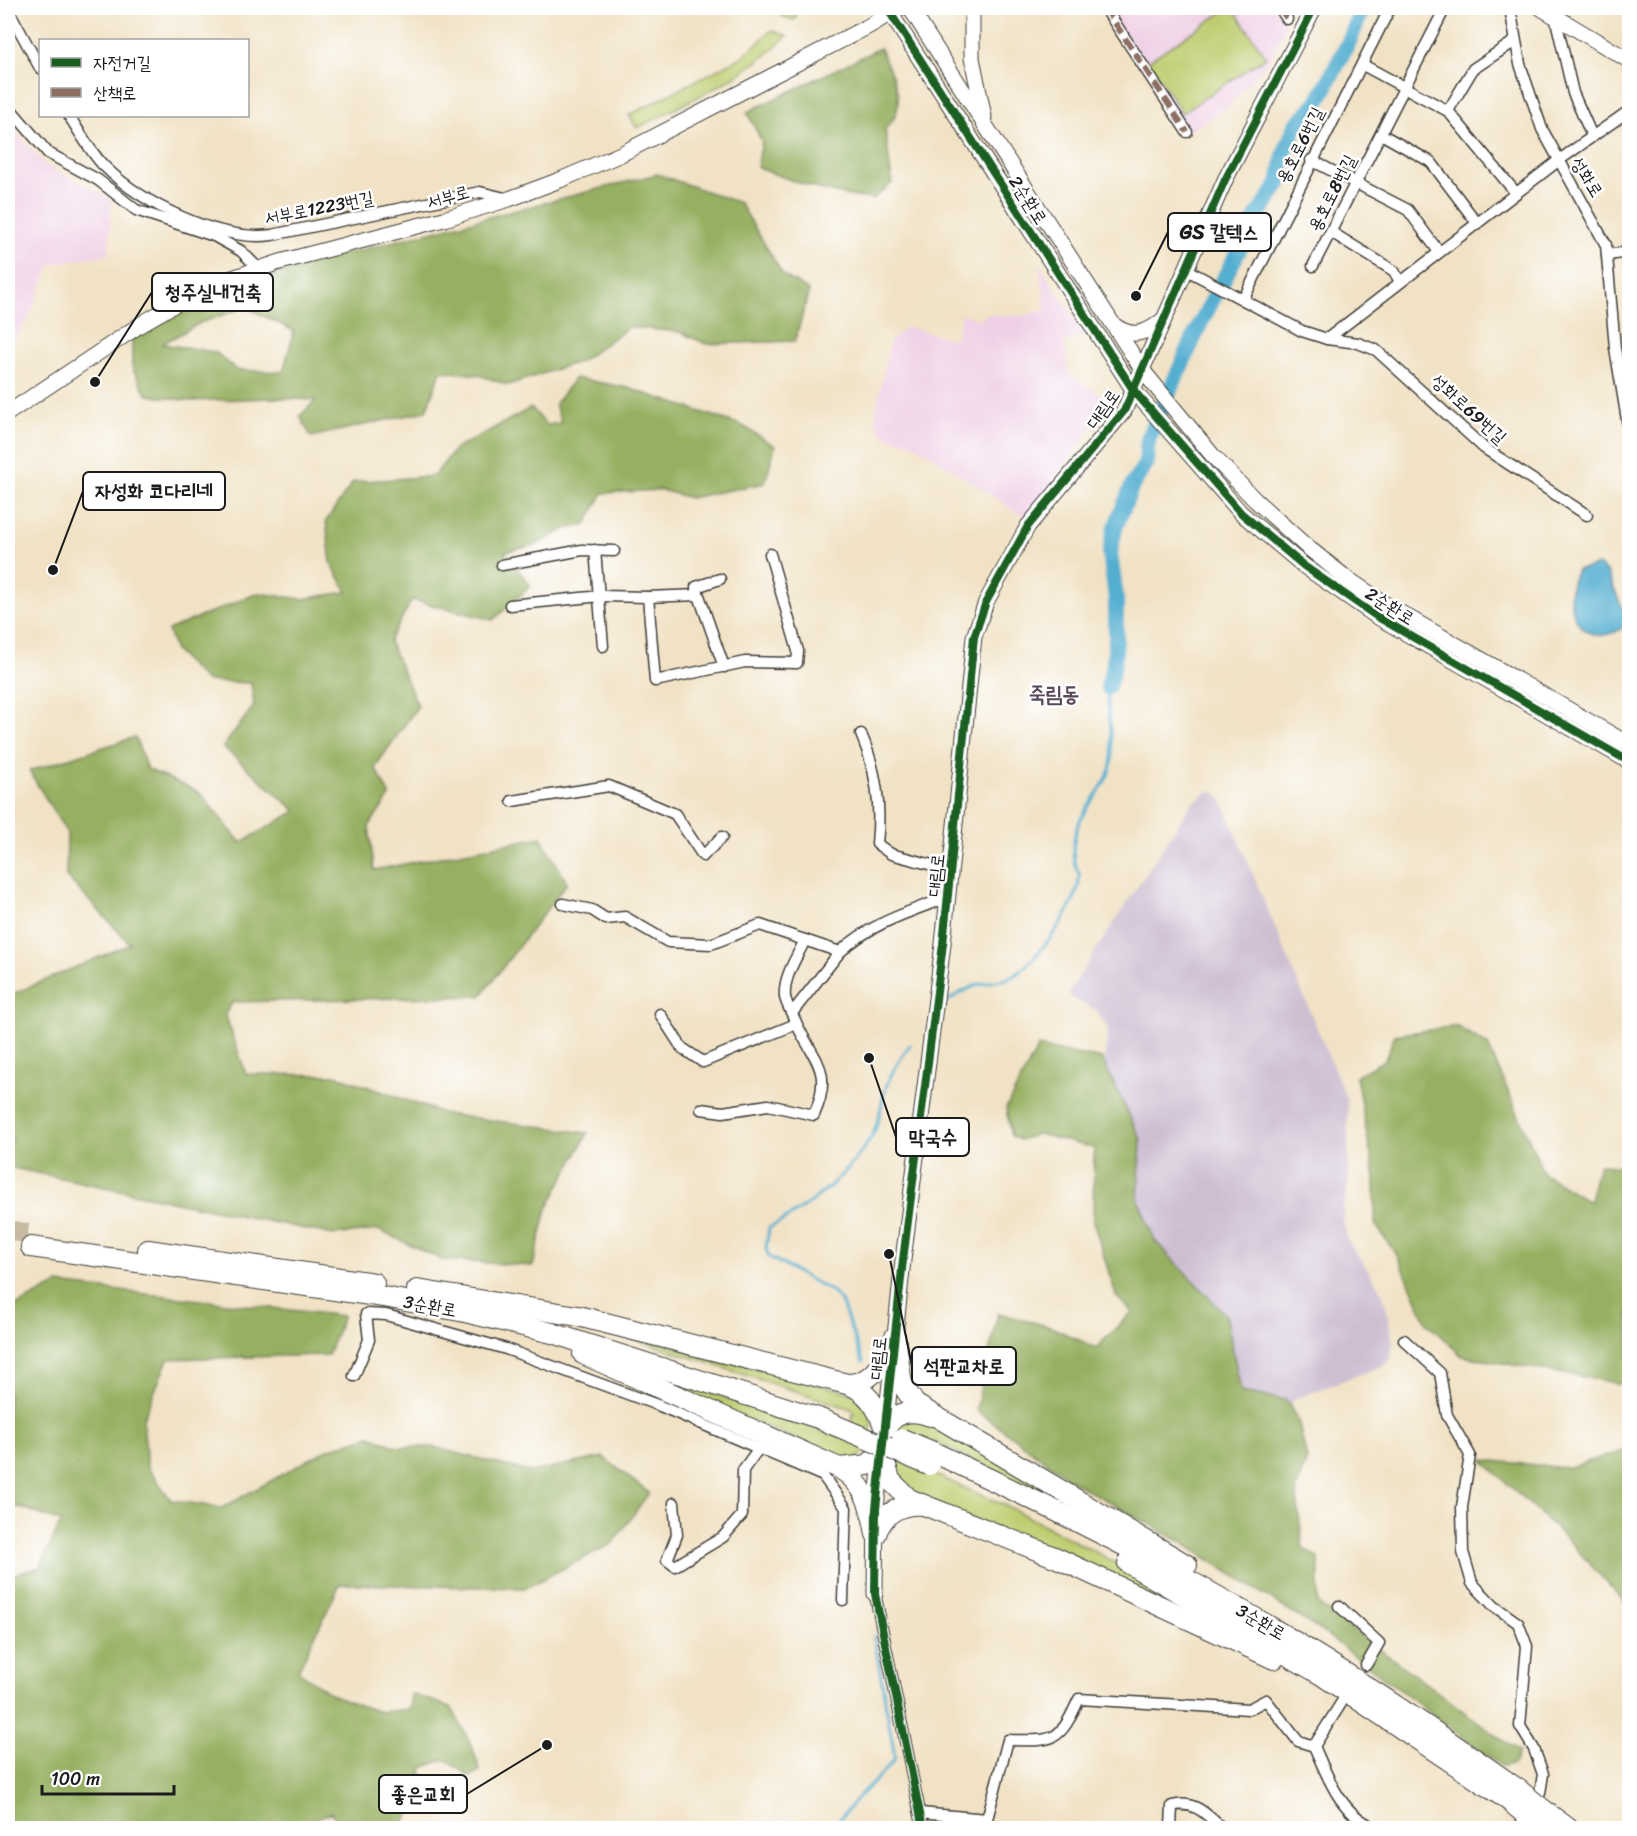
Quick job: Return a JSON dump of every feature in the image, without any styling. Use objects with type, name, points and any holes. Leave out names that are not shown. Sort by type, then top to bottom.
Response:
[{"type":"highway","name":"3순환로","points":[[33,1241],[394,1286],[458,1298],[544,1319],[820,1412],[552,1333],[417,1303],[33,1241]]},
{"type":"highway","points":[[394,1286],[578,1316],[847,1384],[856,1387],[870,1399],[878,1411],[885,1430]]},
{"type":"highway","points":[[417,1303],[578,1352],[839,1468],[858,1482],[866,1494],[876,1534]]},
{"type":"highway","points":[[847,1384],[860,1383],[870,1377],[895,1337]]},
{"type":"highway","points":[[895,1337],[903,1388],[911,1401],[932,1416],[1195,1570],[1414,1718]]},
{"type":"highway","points":[[820,1412],[931,1459]]},
{"type":"highway","points":[[885,1430],[891,1419],[902,1413],[916,1412],[932,1416]]},
{"type":"highway","points":[[839,1468],[868,1465],[882,1451]]},
{"type":"highway","points":[[882,1451],[885,1469],[893,1485],[909,1499],[1057,1558],[1349,1696]]},
{"type":"highway","name":"3순환로","points":[[931,1459],[1177,1589],[1514,1795]]},
{"type":"highway","name":"3순환로","points":[[931,1459],[1057,1511],[1177,1574],[1304,1646],[1414,1718],[1514,1795],[1538,1824],[1568,1828]]},
{"type":"highway","points":[[876,1534],[880,1523],[894,1510],[906,1505],[924,1505]]},
{"type":"street","name":"2순환로","points":[[910,8],[1143,371],[1213,456],[1255,500],[1345,577],[1412,620],[1629,745]]},
{"type":"street","points":[[972,8],[973,66],[988,131]]},
{"type":"street","points":[[1105,8],[1187,132]]},
{"type":"street","points":[[1280,8],[1287,19]]},
{"type":"street","name":"대림로","points":[[923,1828],[875,1594],[876,1534],[882,1451],[948,897],[974,637],[986,602],[1028,526],[1121,416],[1143,371],[1225,180],[1314,8]]},
{"type":"street","name":"용호로6번길","points":[[1243,300],[1311,159],[1390,8]]},
{"type":"street","name":"용호로8번길","points":[[1313,266],[1358,182],[1403,86],[1445,8]]},
{"type":"street","name":"성화로","points":[[1509,8],[1532,105],[1558,161],[1594,220],[1606,245],[1615,348],[1629,438]]},
{"type":"street","points":[[8,9],[39,66]]},
{"type":"street","name":"2순환로","points":[[892,10],[1134,391],[1198,467],[1241,513],[1328,584],[1412,637],[1629,762]]},
{"type":"street","name":"서부로","points":[[8,412],[179,301],[205,287],[258,268],[509,199],[621,154],[892,10]]},
{"type":"street","points":[[1549,11],[1629,61]]},
{"type":"street","points":[[1549,11],[1573,93],[1592,136]]},
{"type":"street","points":[[1448,111],[1473,69],[1515,41]]},
{"type":"street","points":[[1363,64],[1448,111],[1516,193]]},
{"type":"street","points":[[8,106],[48,153],[98,180],[136,210],[170,216],[214,236],[241,251],[258,268]]},
{"type":"street","points":[[1327,339],[1558,161],[1629,110]]},
{"type":"street","name":"서부로1223번길","points":[[70,117],[102,164],[128,185],[170,216],[220,231],[255,237],[480,192],[509,199]]},
{"type":"street","points":[[1381,134],[1431,162],[1477,223]]},
{"type":"street","points":[[1311,159],[1408,210],[1439,252]]},
{"type":"street","points":[[1331,232],[1394,271],[1401,282]]},
{"type":"street","points":[[1607,255],[1629,252]]},
{"type":"street","name":"성화로69번길","points":[[1185,269],[1302,331],[1327,339],[1358,343],[1376,350],[1484,448],[1587,515]]},
{"type":"street","points":[[1113,324],[1127,333],[1137,334],[1150,330],[1165,318]]},
{"type":"street","points":[[502,565],[582,550],[614,550]]},
{"type":"street","points":[[596,550],[603,646]]},
{"type":"street","points":[[648,597],[655,681],[745,663],[796,663],[798,651],[770,554]]},
{"type":"street","points":[[720,579],[696,587],[724,667]]},
{"type":"street","points":[[510,605],[601,596],[698,595]]},
{"type":"street","points":[[861,734],[873,761],[880,814],[877,844],[891,854],[951,870]]},
{"type":"street","points":[[512,801],[609,786],[675,814],[703,856],[722,837]]},
{"type":"street","points":[[792,1013],[840,952],[856,937],[876,925],[948,897]]},
{"type":"street","points":[[563,904],[592,910],[606,919],[625,917],[668,942],[711,944],[760,925],[840,952]]},
{"type":"street","points":[[701,1109],[723,1112],[768,1105],[814,1116],[821,1100],[822,1068],[796,1024],[785,998],[787,979],[805,940]]},
{"type":"street","points":[[660,1014],[682,1048],[703,1062],[796,1024]]},
{"type":"street","points":[[354,1376],[369,1340],[366,1314],[386,1315],[517,1353],[660,1406],[823,1476],[846,1508],[843,1600]]},
{"type":"street","points":[[1404,1340],[1440,1373],[1447,1414],[1470,1455],[1462,1507],[1463,1552],[1472,1583],[1494,1606],[1518,1623],[1527,1646],[1520,1726],[1542,1764],[1538,1824]]},
{"type":"street","points":[[674,1503],[677,1534],[667,1560],[675,1566],[723,1537],[742,1515],[743,1470],[759,1448]]},
{"type":"street","points":[[1339,1606],[1379,1643],[1366,1665]]},
{"type":"street","points":[[1314,1746],[1349,1696]]},
{"type":"street","points":[[920,1813],[987,1819],[1008,1740],[1048,1741],[1066,1728],[1079,1699],[1249,1709],[1266,1700],[1298,1740],[1314,1746],[1341,1802],[1365,1824],[1376,1828]]},
{"type":"street","points":[[1171,1828],[1172,1806],[1183,1803],[1196,1805],[1222,1828]]},
{"type":"shaded area","points":[[1107,8],[1274,8],[1286,25],[1270,59],[1227,107],[1188,132]]},
{"type":"shaded area","points":[[8,123],[44,164],[111,199],[109,254],[51,264],[30,315],[8,349]]},
{"type":"shaded area","points":[[1039,263],[1084,335],[1064,343],[1069,375],[1110,401],[1027,519],[917,446],[883,435],[875,416],[890,341],[907,327],[955,340],[962,314],[980,320],[986,314],[1022,316],[1046,310]]},
{"type":"shaded area","points":[[1208,791],[1216,793],[1222,800],[1347,1100],[1349,1179],[1343,1208],[1344,1225],[1348,1241],[1378,1285],[1385,1300],[1393,1343],[1390,1359],[1384,1365],[1297,1398],[1291,1403],[1290,1412],[1214,1458],[1116,1237],[1103,1072],[1108,1028],[1096,1010],[1072,998],[1069,992],[1192,803]]},
{"type":"green space","points":[[784,8],[800,8],[794,20],[781,16]]},
{"type":"green space","points":[[1229,8],[1233,8],[1266,57],[1182,113],[1148,61]]},
{"type":"green space","points":[[772,30],[787,36],[771,51],[716,88],[637,128],[629,115],[742,57]]},
{"type":"green space","points":[[880,48],[894,79],[898,100],[893,119],[885,129],[892,183],[873,199],[814,188],[757,167],[762,142],[747,112]]},
{"type":"green space","points":[[657,174],[740,203],[783,275],[809,291],[795,341],[706,344],[680,332],[629,327],[581,361],[508,385],[479,375],[441,371],[426,411],[311,437],[300,416],[316,400],[272,398],[191,401],[147,395],[132,367],[132,339],[182,307],[246,283],[333,257]],"holes":[[[246,307],[294,331],[283,372],[237,370],[215,352],[162,344],[200,323]]]},
{"type":"green space","points":[[575,378],[628,388],[741,425],[775,446],[765,483],[690,498],[661,490],[603,493],[586,524],[565,529],[536,545],[504,552],[531,586],[493,620],[412,600],[389,641],[418,706],[375,767],[390,796],[369,826],[374,870],[541,837],[567,883],[481,996],[233,1002],[225,1014],[246,1074],[335,1075],[445,1114],[588,1133],[547,1209],[533,1266],[442,1260],[379,1230],[334,1235],[8,1167],[8,1148],[12,1140],[8,1138],[8,996],[130,944],[66,876],[67,833],[29,771],[135,737],[147,769],[199,792],[241,843],[296,811],[223,747],[254,706],[251,683],[206,681],[175,651],[168,630],[258,593],[302,599],[347,592],[331,563],[326,521],[353,482],[434,476],[455,449],[531,408],[547,425],[561,423],[555,404]]},
{"type":"green space","points":[[1456,1026],[1488,1045],[1544,1174],[1590,1202],[1600,1164],[1629,1169],[1629,1385],[1462,1356],[1427,1323],[1398,1257],[1375,1224],[1375,1178],[1356,1076],[1385,1060],[1395,1035]]},
{"type":"green space","points":[[1038,1047],[1102,1059],[1141,1140],[1138,1199],[1155,1241],[1226,1315],[1241,1392],[1286,1400],[1298,1421],[1307,1459],[1296,1489],[1303,1549],[1319,1558],[1318,1604],[1519,1752],[1514,1764],[1503,1767],[1324,1633],[1181,1542],[1075,1483],[976,1410],[998,1313],[1051,1327],[1096,1348],[1132,1312],[1116,1296],[1093,1221],[1094,1148],[1038,1134],[1020,1140],[1011,1136],[1006,1108]]},
{"type":"green space","points":[[58,1284],[343,1316],[328,1355],[168,1359],[143,1419],[147,1467],[171,1500],[222,1508],[328,1449],[370,1436],[397,1447],[433,1447],[530,1472],[603,1457],[649,1493],[612,1544],[525,1588],[340,1584],[298,1671],[333,1695],[379,1712],[409,1709],[411,1694],[451,1707],[470,1742],[480,1770],[470,1777],[445,1759],[422,1768],[425,1793],[399,1828],[339,1828],[332,1812],[310,1821],[312,1828],[8,1828],[8,1576],[40,1567],[61,1522],[17,1506],[8,1521],[8,1310]]},
{"type":"green space","points":[[597,1327],[855,1394],[871,1415],[871,1430],[866,1449],[851,1463],[595,1354],[846,1439],[854,1410]]},
{"type":"green space","points":[[920,1417],[1140,1542],[935,1442],[926,1471],[1011,1508],[1103,1556],[1242,1637],[904,1490],[892,1464],[896,1424]]},
{"type":"green space","points":[[1630,1451],[1629,1607],[1567,1539],[1482,1460],[1567,1468]]},
{"type":"water","points":[[1599,565],[1607,573],[1629,623],[1614,633],[1600,635],[1589,632],[1579,625],[1570,600],[1571,585],[1577,570]]},
{"type":"waterway","points":[[1108,687],[1114,665],[1116,640],[1116,598],[1110,553],[1115,528],[1132,486],[1146,463],[1148,439],[1201,322],[1257,216],[1279,184],[1284,155],[1296,125],[1317,103],[1348,44],[1363,8]]},
{"type":"waterway","points":[[942,1010],[944,1003],[979,984],[1007,979],[1019,972],[1038,953],[1067,913],[1078,886],[1079,874],[1074,863],[1073,852],[1077,829],[1082,816],[1104,783],[1111,766],[1108,687]]},
{"type":"waterway","points":[[863,1362],[841,1301],[831,1291],[769,1257],[766,1248],[769,1228],[814,1200],[841,1176],[864,1148],[875,1129],[889,1081],[910,1045]]},
{"type":"waterway","points":[[831,1828],[895,1758],[874,1636]]},
{"type":"tunnel","points":[[8,1230],[36,1235]]},
{"type":"marked path","points":[[1105,8],[1187,132]]},
{"type":"marked path","points":[[1280,8],[1287,19]]},
{"type":"cycle path","points":[[887,8],[1134,391],[1241,513],[1304,566],[1376,616],[1630,762]]},
{"type":"cycle path","points":[[923,1828],[875,1594],[876,1509],[903,1260],[943,944],[974,637],[986,602],[1028,526],[1124,411],[1225,180],[1314,8]]},
{"type":"place","name":"GS 칼텍스","points":[[1136,296]]},
{"type":"place","name":"청주실내건축","points":[[95,382]]},
{"type":"place","name":"자성화 코다리네","points":[[53,570]]},
{"type":"place","name":"막국수","points":[[869,1058]]},
{"type":"place","name":"석판교차로","points":[[889,1254]]},
{"type":"place","name":"좋은교회","points":[[547,1745]]},
{"type":"district","name":"죽림동","points":[[1054,694]]}]
